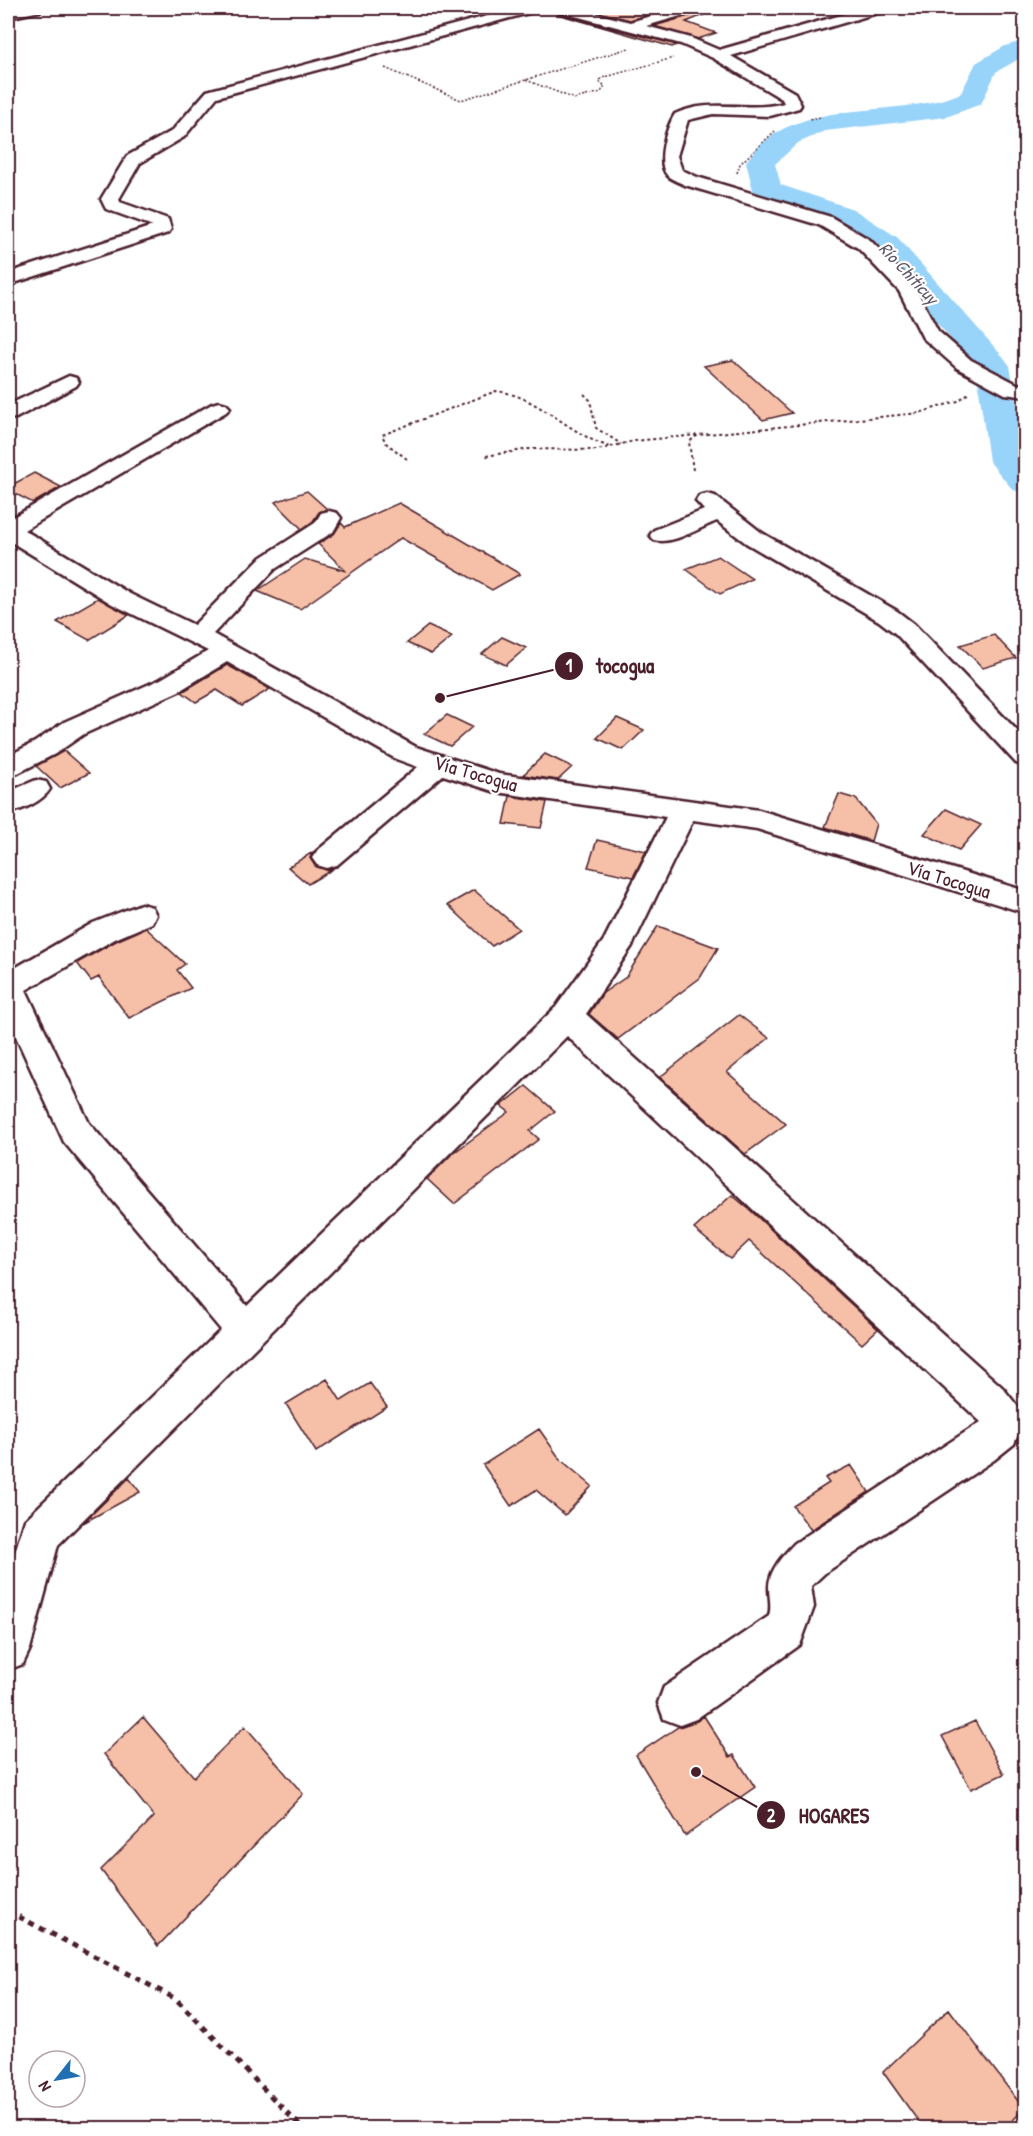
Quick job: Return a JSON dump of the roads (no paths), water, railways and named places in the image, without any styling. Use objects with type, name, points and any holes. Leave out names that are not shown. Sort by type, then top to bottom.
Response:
[{"type":"street","points":[[8,14],[35,8]]},
{"type":"street","points":[[8,279],[162,229],[162,223],[112,205],[110,199],[133,160],[178,134],[212,94],[531,8]]},
{"type":"street","points":[[561,8],[670,37],[711,51],[789,96],[793,105],[770,111],[705,109],[689,112],[681,117],[669,156],[674,173],[691,181],[825,221],[864,244],[907,290],[930,334],[972,369],[1016,389]]},
{"type":"street","points":[[631,26],[693,8]]},
{"type":"street","points":[[711,51],[879,8]]},
{"type":"street","points":[[8,413],[69,382]]},
{"type":"street","points":[[8,529],[219,408]]},
{"type":"street","points":[[662,535],[712,507],[754,538],[905,629],[1026,757]]},
{"type":"street","points":[[194,635],[207,627],[232,598],[267,564],[325,528],[330,518]]},
{"type":"street","name":"Vía Tocogua","points":[[8,529],[121,599],[227,651],[406,753],[496,783],[759,820],[1026,902]]},
{"type":"street","points":[[8,767],[45,748],[74,728],[170,685],[227,651]]},
{"type":"street","points":[[327,858],[439,764]]},
{"type":"street","points":[[8,804],[36,789]]},
{"type":"street","points":[[8,1649],[40,1534],[567,1016],[617,946],[684,809]]},
{"type":"street","points":[[141,915],[104,931],[8,986],[76,1132],[246,1332]]},
{"type":"street","points":[[567,1016],[980,1393],[1004,1420],[1000,1431],[980,1447],[810,1558],[795,1573],[790,1585],[793,1606],[785,1630],[680,1703]]},
{"type":"waterway","name":"Río Chiticuy","points":[[1026,47],[1014,51],[985,68],[972,98],[946,109],[820,124],[788,137],[760,162],[768,190],[842,215],[886,244],[993,366],[1008,461],[1026,482]]},
{"type":"place","name":"tocogua","points":[[440,698]]},
{"type":"place","name":"HOGARES","points":[[696,1772]]}]
